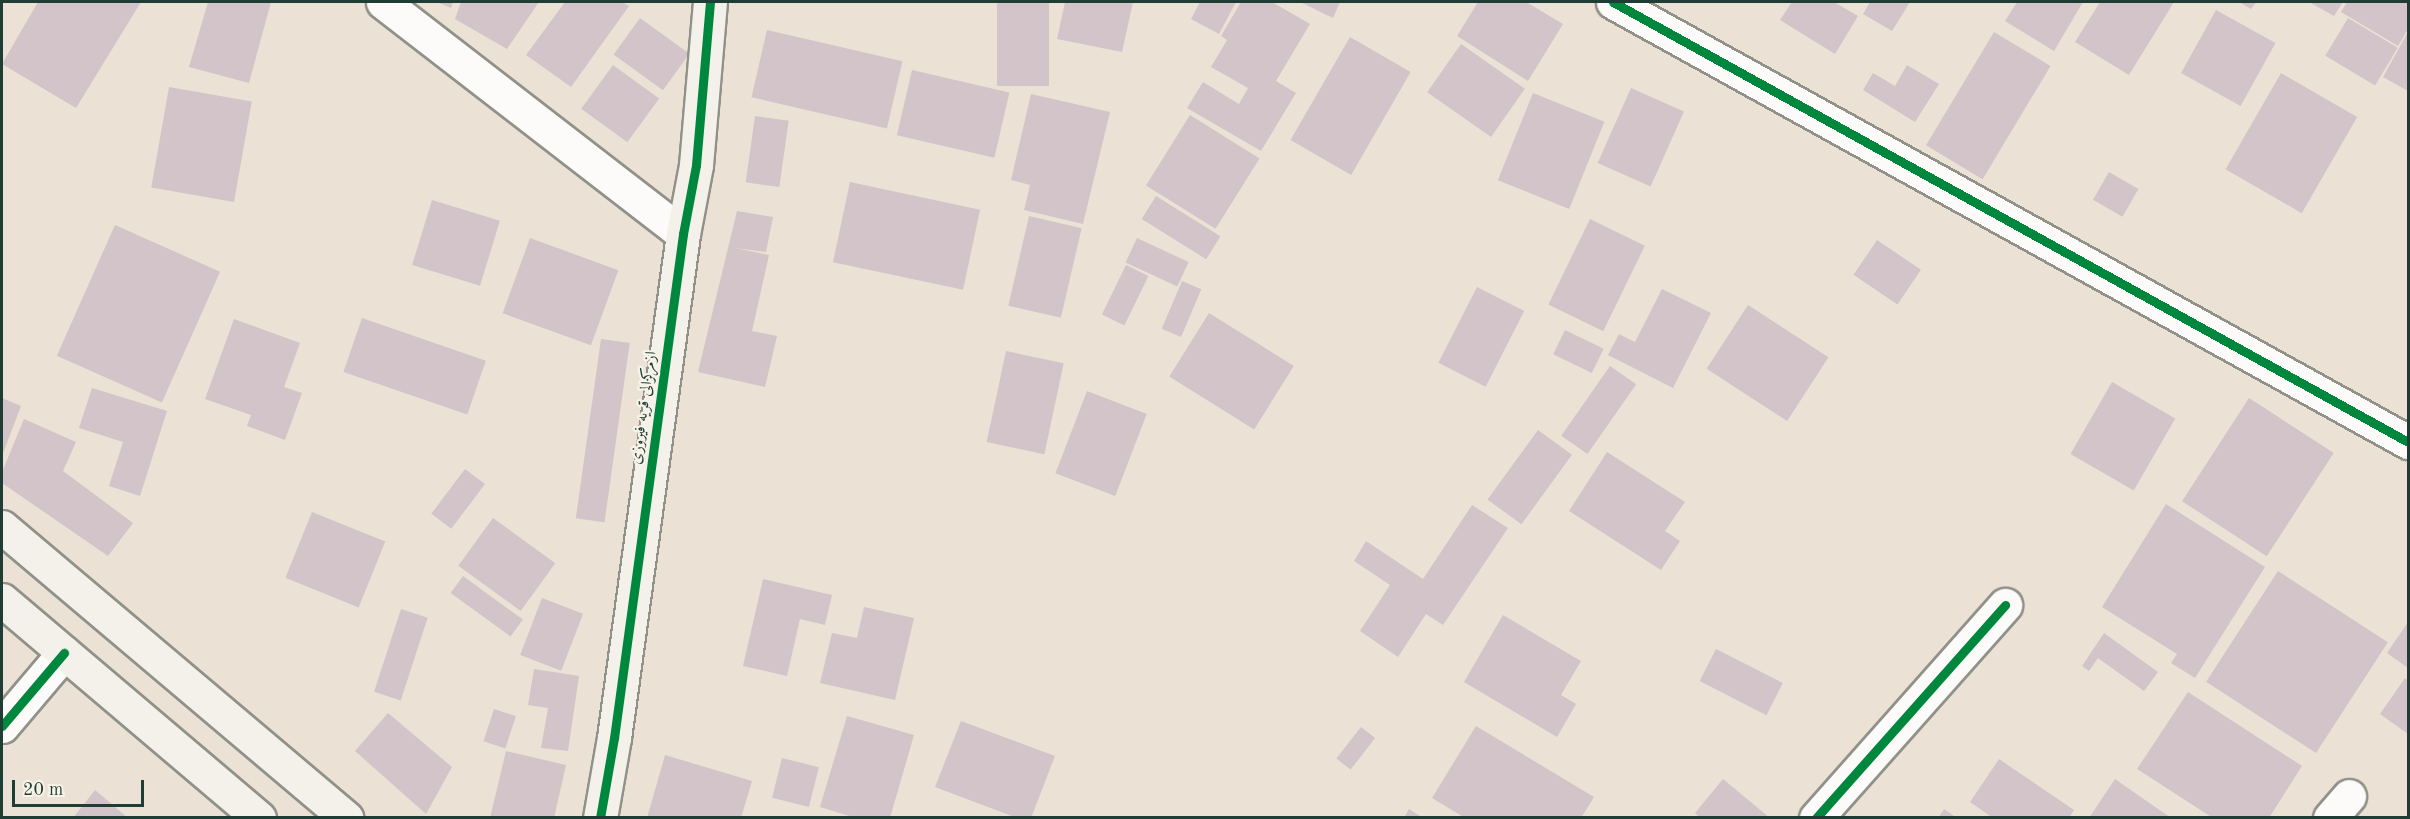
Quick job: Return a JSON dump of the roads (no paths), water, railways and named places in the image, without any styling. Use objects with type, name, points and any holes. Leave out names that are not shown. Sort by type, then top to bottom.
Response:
[{"type":"street","points":[[383,2],[682,234]]},
{"type":"street","name":"ازمرکزالی قریه فیروزی","points":[[600,818],[614,738],[682,234],[696,165],[710,2]]},
{"type":"street","points":[[1613,2],[2409,442]]},
{"type":"street","points":[[2,527],[346,818]]},
{"type":"street","points":[[2,600],[259,818]]},
{"type":"street","points":[[1816,818],[2005,605]]},
{"type":"street","points":[[2,726],[64,653]]}]
